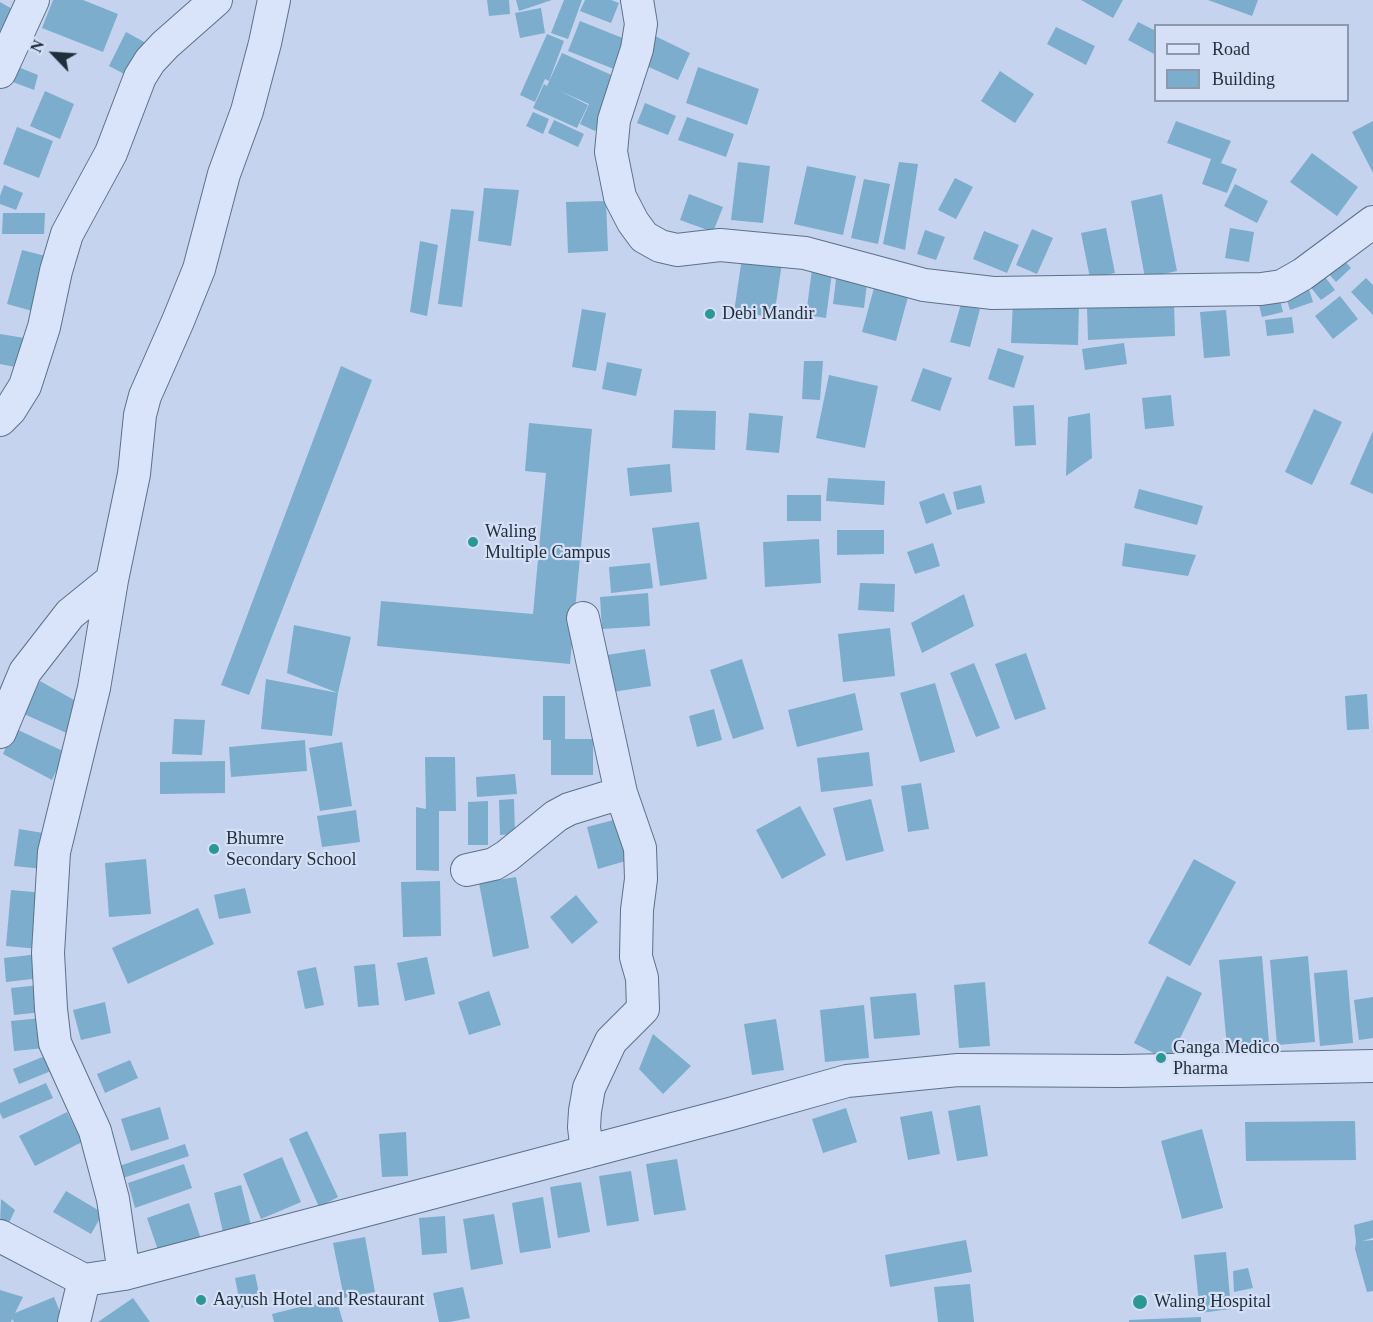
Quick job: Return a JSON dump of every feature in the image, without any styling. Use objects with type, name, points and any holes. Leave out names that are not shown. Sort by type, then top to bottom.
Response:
[{"type":"street","points":[[0,72],[33,0]]},
{"type":"street","points":[[0,420],[25,386],[44,327],[67,234],[111,153],[140,77],[150,61],[165,45],[216,0]]},
{"type":"street","points":[[124,1274],[113,1199],[95,1131],[55,1043],[48,953],[54,852],[94,688],[112,580],[134,474],[140,415],[145,396],[199,269],[224,174],[247,111],[274,0]]},
{"type":"street","points":[[637,0],[641,24],[637,49],[614,120],[611,152],[620,197],[633,222],[644,237],[660,246],[678,250],[720,245],[805,253],[924,285],[993,293],[1261,289],[1282,286],[1303,274],[1373,222]]},
{"type":"street","points":[[0,732],[24,672],[70,614],[112,580]]},
{"type":"street","points":[[583,618],[621,793],[640,848],[641,879],[637,910],[636,957],[642,978],[643,1009],[611,1041],[589,1088],[584,1127],[587,1152]]},
{"type":"street","points":[[467,870],[495,864],[568,809],[621,793]]},
{"type":"street","points":[[0,1236],[84,1280],[124,1274],[847,1081],[958,1070],[1121,1071],[1373,1066]]},
{"type":"street","points":[[74,1322],[84,1280]]},
{"type":"building","points":[[53,0],[83,0],[118,14],[103,52],[42,28]]},
{"type":"building","points":[[487,0],[509,0],[510,14],[489,16]]},
{"type":"building","points":[[516,0],[552,0],[519,11]]},
{"type":"building","points":[[564,0],[582,0],[568,39],[551,33]]},
{"type":"building","points":[[585,0],[611,0],[619,3],[611,23],[580,11]]},
{"type":"building","points":[[1081,0],[1123,0],[1113,18]]},
{"type":"building","points":[[1208,0],[1258,0],[1252,16]]},
{"type":"building","points":[[0,2],[14,10],[0,36]]},
{"type":"building","points":[[541,8],[545,33],[520,38],[515,13]]},
{"type":"building","points":[[580,21],[625,39],[614,69],[568,51]]},
{"type":"building","points":[[1138,22],[1154,30],[1154,54],[1128,40]]},
{"type":"building","points":[[1056,27],[1095,46],[1086,65],[1047,44]]},
{"type":"building","points":[[126,32],[148,44],[132,78],[109,66]]},
{"type":"building","points":[[547,34],[564,41],[549,81],[545,79],[535,102],[520,95]]},
{"type":"building","points":[[655,36],[690,53],[678,80],[642,64]]},
{"type":"building","points":[[562,53],[616,77],[595,131],[580,124],[589,104],[560,91],[588,105],[577,128],[533,108],[544,84],[547,86]]},
{"type":"building","points":[[18,67],[38,75],[34,90],[13,82]]},
{"type":"building","points":[[698,67],[759,89],[747,125],[686,103]]},
{"type":"building","points":[[1000,71],[1034,94],[1015,123],[981,101]]},
{"type":"building","points":[[45,91],[74,104],[60,139],[30,126]]},
{"type":"building","points":[[645,103],[676,116],[668,135],[637,123]]},
{"type":"building","points":[[533,112],[549,119],[543,134],[526,126]]},
{"type":"building","points":[[687,117],[734,134],[726,157],[678,140]]},
{"type":"building","points":[[554,120],[584,134],[578,147],[548,133]]},
{"type":"building","points":[[1176,121],[1231,141],[1221,163],[1237,169],[1227,193],[1202,184],[1211,159],[1167,143]]},
{"type":"building","points":[[1373,121],[1373,173],[1352,132]]},
{"type":"building","points":[[17,127],[53,141],[39,178],[3,164]]},
{"type":"building","points":[[1312,153],[1358,187],[1337,216],[1290,182]]},
{"type":"building","points":[[738,162],[770,166],[763,223],[731,220]]},
{"type":"building","points":[[899,162],[918,164],[905,250],[883,244]]},
{"type":"building","points":[[807,166],[856,176],[843,235],[794,224]]},
{"type":"building","points":[[955,178],[973,187],[956,219],[938,210]]},
{"type":"building","points":[[864,179],[890,184],[878,244],[851,238]]},
{"type":"building","points":[[1235,184],[1268,201],[1257,223],[1224,206]]},
{"type":"building","points":[[4,185],[23,193],[16,210],[0,204]]},
{"type":"building","points":[[484,188],[519,190],[511,246],[478,241]]},
{"type":"building","points":[[689,194],[723,207],[713,232],[680,220]]},
{"type":"building","points":[[1162,194],[1177,271],[1145,278],[1131,201]]},
{"type":"building","points":[[606,201],[608,251],[568,253],[566,202]]},
{"type":"building","points":[[451,209],[474,211],[462,307],[438,304]]},
{"type":"building","points":[[3,213],[45,213],[44,234],[2,234]]},
{"type":"building","points":[[1106,228],[1115,273],[1090,278],[1081,233]]},
{"type":"building","points":[[1230,228],[1254,232],[1249,262],[1225,258]]},
{"type":"building","points":[[1032,229],[1053,238],[1037,274],[1016,265]]},
{"type":"building","points":[[925,230],[945,237],[936,260],[917,254]]},
{"type":"building","points":[[984,231],[1019,245],[1007,273],[973,259]]},
{"type":"building","points":[[420,241],[438,245],[427,316],[410,312]]},
{"type":"building","points":[[22,250],[57,259],[43,314],[7,304]]},
{"type":"building","points":[[743,251],[783,256],[774,317],[734,312]]},
{"type":"building","points":[[1341,257],[1351,268],[1336,282],[1326,271]]},
{"type":"building","points":[[813,262],[833,265],[826,318],[806,315]]},
{"type":"building","points":[[837,271],[868,275],[864,308],[833,304]]},
{"type":"building","points":[[1322,273],[1335,290],[1321,300],[1308,284]]},
{"type":"building","points":[[1366,278],[1373,285],[1373,315],[1351,292]]},
{"type":"building","points":[[1308,286],[1313,302],[1290,310],[1285,294]]},
{"type":"building","points":[[874,288],[908,297],[896,341],[862,332]]},
{"type":"building","points":[[1278,292],[1283,312],[1262,317],[1257,297]]},
{"type":"building","points":[[1340,296],[1358,319],[1333,339],[1315,316]]},
{"type":"building","points":[[1013,302],[1079,304],[1078,345],[1011,343]]},
{"type":"building","points":[[1174,303],[1175,336],[1088,340],[1087,306]]},
{"type":"building","points":[[961,304],[980,309],[970,347],[950,342]]},
{"type":"building","points":[[582,309],[606,313],[596,371],[572,367]]},
{"type":"building","points":[[1226,310],[1230,356],[1204,358],[1200,312]]},
{"type":"building","points":[[1292,317],[1294,333],[1267,336],[1265,320]]},
{"type":"building","points":[[0,334],[31,339],[26,369],[0,364]]},
{"type":"building","points":[[1124,343],[1127,364],[1085,370],[1082,349]]},
{"type":"building","points":[[998,348],[1024,356],[1014,388],[988,379]]},
{"type":"building","points":[[804,361],[823,361],[820,400],[802,399]]},
{"type":"building","points":[[607,362],[642,369],[636,396],[602,389]]},
{"type":"building","points":[[341,366],[372,380],[249,695],[221,685]]},
{"type":"building","points":[[923,368],[952,378],[940,411],[911,401]]},
{"type":"building","points":[[829,375],[878,386],[865,448],[816,438]]},
{"type":"building","points":[[1171,395],[1174,426],[1145,429],[1142,398]]},
{"type":"building","points":[[1034,405],[1036,445],[1015,446],[1013,406]]},
{"type":"building","points":[[1314,409],[1342,422],[1312,485],[1285,472]]},
{"type":"building","points":[[674,410],[716,411],[715,450],[672,448]]},
{"type":"building","points":[[749,413],[783,416],[779,453],[746,450]]},
{"type":"building","points":[[1090,413],[1092,458],[1066,476],[1068,417]]},
{"type":"building","points":[[529,423],[592,429],[570,664],[377,646],[381,601],[533,614],[546,473],[525,471]]},
{"type":"building","points":[[1373,431],[1373,494],[1350,484]]},
{"type":"building","points":[[670,464],[672,492],[630,496],[627,468]]},
{"type":"building","points":[[828,478],[885,481],[884,505],[826,501]]},
{"type":"building","points":[[981,485],[985,503],[957,510],[953,492]]},
{"type":"building","points":[[1139,489],[1203,506],[1197,525],[1134,508]]},
{"type":"building","points":[[944,493],[952,514],[926,524],[919,502]]},
{"type":"building","points":[[787,495],[821,495],[821,521],[787,521]]},
{"type":"building","points":[[699,522],[707,579],[660,586],[652,528]]},
{"type":"building","points":[[837,530],[884,530],[884,554],[837,555]]},
{"type":"building","points":[[819,539],[821,583],[765,587],[763,542]]},
{"type":"building","points":[[933,543],[940,566],[915,574],[907,552]]},
{"type":"building","points":[[1125,543],[1196,555],[1188,576],[1122,566]]},
{"type":"building","points":[[650,563],[653,588],[611,593],[609,567]]},
{"type":"building","points":[[860,583],[895,584],[894,612],[858,610]]},
{"type":"building","points":[[648,593],[650,626],[602,629],[600,597]]},
{"type":"building","points":[[964,594],[974,626],[922,653],[911,623]]},
{"type":"building","points":[[294,625],[351,637],[338,693],[287,673]]},
{"type":"building","points":[[890,628],[895,676],[843,682],[838,634]]},
{"type":"building","points":[[645,649],[651,686],[613,692],[607,655]]},
{"type":"building","points":[[1026,653],[1046,709],[1015,720],[995,664]]},
{"type":"building","points":[[742,659],[764,729],[733,739],[710,670]]},
{"type":"building","points":[[974,663],[1000,728],[976,737],[950,673]]},
{"type":"building","points":[[266,679],[338,693],[332,736],[261,729]]},
{"type":"building","points":[[40,681],[83,705],[71,735],[24,714]]},
{"type":"building","points":[[935,683],[955,752],[920,762],[900,693]]},
{"type":"building","points":[[855,693],[863,730],[797,747],[788,710]]},
{"type":"building","points":[[1367,694],[1369,729],[1347,730],[1345,696]]},
{"type":"building","points":[[543,696],[565,696],[565,739],[593,739],[593,775],[551,775],[551,740],[543,740]]},
{"type":"building","points":[[714,709],[722,740],[697,747],[689,716]]},
{"type":"building","points":[[174,719],[205,720],[202,755],[172,754]]},
{"type":"building","points":[[14,728],[65,752],[52,780],[3,754]]},
{"type":"building","points":[[305,740],[307,771],[231,777],[229,747]]},
{"type":"building","points":[[342,742],[352,806],[320,811],[309,748]]},
{"type":"building","points":[[869,752],[873,786],[821,792],[817,758]]},
{"type":"building","points":[[425,757],[455,757],[456,811],[439,811],[439,871],[416,870],[416,807],[426,809]]},
{"type":"building","points":[[225,761],[225,793],[160,794],[160,762]]},
{"type":"building","points":[[515,774],[517,794],[477,797],[476,777]]},
{"type":"building","points":[[921,783],[929,829],[908,832],[901,786]]},
{"type":"building","points":[[514,799],[515,834],[500,835],[499,800]]},
{"type":"building","points":[[871,799],[884,851],[846,861],[833,808]]},
{"type":"building","points":[[488,801],[488,845],[468,845],[468,802]]},
{"type":"building","points":[[800,806],[826,855],[782,879],[756,830]]},
{"type":"building","points":[[356,810],[360,842],[322,847],[317,816]]},
{"type":"building","points":[[625,817],[636,858],[598,869],[587,827]]},
{"type":"building","points":[[19,829],[49,834],[44,869],[14,866]]},
{"type":"building","points":[[146,859],[151,914],[109,917],[105,863]]},
{"type":"building","points":[[1194,859],[1236,882],[1190,966],[1148,943]]},
{"type":"building","points":[[516,877],[529,948],[493,957],[479,883]]},
{"type":"building","points":[[440,881],[441,936],[403,937],[401,882]]},
{"type":"building","points":[[245,888],[251,913],[219,919],[214,895]]},
{"type":"building","points":[[11,890],[44,893],[39,949],[6,946]]},
{"type":"building","points":[[576,895],[598,922],[572,944],[550,917]]},
{"type":"building","points":[[198,908],[214,944],[128,984],[112,948]]},
{"type":"building","points":[[39,954],[41,978],[6,982],[4,958]]},
{"type":"building","points":[[1262,956],[1269,1043],[1227,1047],[1219,960]]},
{"type":"building","points":[[1308,956],[1315,1042],[1277,1045],[1270,960]]},
{"type":"building","points":[[427,957],[435,994],[405,1001],[397,963]]},
{"type":"building","points":[[375,964],[379,1005],[358,1007],[354,966]]},
{"type":"building","points":[[316,967],[324,1005],[305,1009],[297,971]]},
{"type":"building","points":[[1347,970],[1353,1043],[1320,1046],[1314,973]]},
{"type":"building","points":[[1167,976],[1202,993],[1169,1061],[1134,1043]]},
{"type":"building","points":[[985,982],[990,1046],[959,1048],[954,985]]},
{"type":"building","points":[[40,985],[42,1012],[14,1015],[11,988]]},
{"type":"building","points":[[489,991],[501,1025],[469,1035],[458,1002]]},
{"type":"building","points":[[916,993],[920,1035],[874,1039],[870,997]]},
{"type":"building","points":[[1373,997],[1373,1038],[1359,1040],[1354,1000]]},
{"type":"building","points":[[105,1002],[111,1033],[81,1040],[73,1010]]},
{"type":"building","points":[[864,1005],[869,1058],[825,1062],[820,1010]]},
{"type":"building","points":[[42,1018],[45,1048],[14,1051],[11,1021]]},
{"type":"building","points":[[776,1019],[784,1070],[752,1075],[744,1024]]},
{"type":"building","points":[[653,1034],[691,1066],[663,1094],[639,1069]]},
{"type":"building","points":[[45,1056],[51,1071],[19,1084],[13,1069]]},
{"type":"building","points":[[130,1060],[138,1078],[105,1093],[97,1074]]},
{"type":"building","points":[[46,1083],[53,1098],[3,1119],[0,1113],[0,1103]]},
{"type":"building","points":[[980,1105],[988,1156],[957,1161],[948,1111]]},
{"type":"building","points":[[160,1107],[169,1139],[131,1151],[121,1119]]},
{"type":"building","points":[[846,1108],[857,1142],[823,1153],[812,1119]]},
{"type":"building","points":[[932,1111],[940,1154],[908,1160],[900,1117]]},
{"type":"building","points":[[67,1112],[82,1142],[35,1166],[19,1136]]},
{"type":"building","points":[[1355,1121],[1356,1160],[1246,1161],[1245,1122]]},
{"type":"building","points":[[1202,1129],[1223,1208],[1182,1219],[1161,1141]]},
{"type":"building","points":[[307,1131],[338,1197],[319,1207],[289,1139]]},
{"type":"building","points":[[406,1132],[408,1176],[382,1177],[379,1134]]},
{"type":"building","points":[[185,1144],[189,1156],[123,1178],[119,1166]]},
{"type":"building","points":[[282,1157],[301,1202],[261,1219],[243,1174]]},
{"type":"building","points":[[677,1159],[686,1210],[654,1215],[646,1164]]},
{"type":"building","points":[[184,1164],[192,1188],[135,1208],[128,1183]]},
{"type":"building","points":[[631,1171],[639,1221],[607,1226],[599,1176]]},
{"type":"building","points":[[581,1182],[590,1232],[558,1238],[550,1187]]},
{"type":"building","points":[[241,1185],[251,1225],[223,1232],[214,1193]]},
{"type":"building","points":[[66,1191],[103,1213],[91,1234],[53,1212]]},
{"type":"building","points":[[543,1197],[551,1248],[520,1253],[512,1203]]},
{"type":"building","points":[[1,1199],[15,1210],[7,1227],[0,1224]]},
{"type":"building","points":[[189,1203],[203,1245],[161,1259],[147,1218]]},
{"type":"building","points":[[494,1214],[503,1264],[471,1270],[463,1219]]},
{"type":"building","points":[[445,1216],[447,1253],[422,1255],[419,1218]]},
{"type":"building","points":[[1373,1220],[1373,1238],[1362,1241],[1373,1240],[1373,1291],[1367,1292],[1355,1249],[1354,1225]]},
{"type":"building","points":[[365,1237],[375,1292],[344,1298],[333,1243]]},
{"type":"building","points":[[966,1240],[972,1272],[890,1287],[885,1255]]},
{"type":"building","points":[[1226,1252],[1231,1309],[1200,1313],[1194,1255]]},
{"type":"building","points":[[1248,1268],[1253,1288],[1234,1292],[1233,1271]]},
{"type":"building","points":[[255,1274],[261,1303],[241,1308],[235,1278]]},
{"type":"building","points":[[970,1284],[974,1322],[938,1322],[934,1287]]},
{"type":"building","points":[[463,1287],[470,1318],[439,1322],[433,1293]]},
{"type":"building","points":[[0,1290],[23,1297],[15,1313],[54,1297],[64,1322],[14,1322],[12,1319],[11,1322],[0,1322]]},
{"type":"building","points":[[133,1298],[150,1322],[98,1322]]},
{"type":"building","points":[[336,1298],[343,1322],[274,1322],[272,1314]]},
{"type":"building","points":[[1201,1317],[1201,1322],[1129,1322],[1129,1320]]},
{"type":"place","name":"Debi Mandir","points":[[710,314]]},
{"type":"place","name":"Waling Multiple Campus","points":[[473,542]]},
{"type":"place","name":"Bhumre Secondary School","points":[[214,849]]},
{"type":"place","name":"Ganga Medico Pharma","points":[[1161,1058]]},
{"type":"place","name":"Aayush Hotel and Restaurant","points":[[201,1300]]},
{"type":"place","name":"Waling Hospital","points":[[1140,1302]]}]
